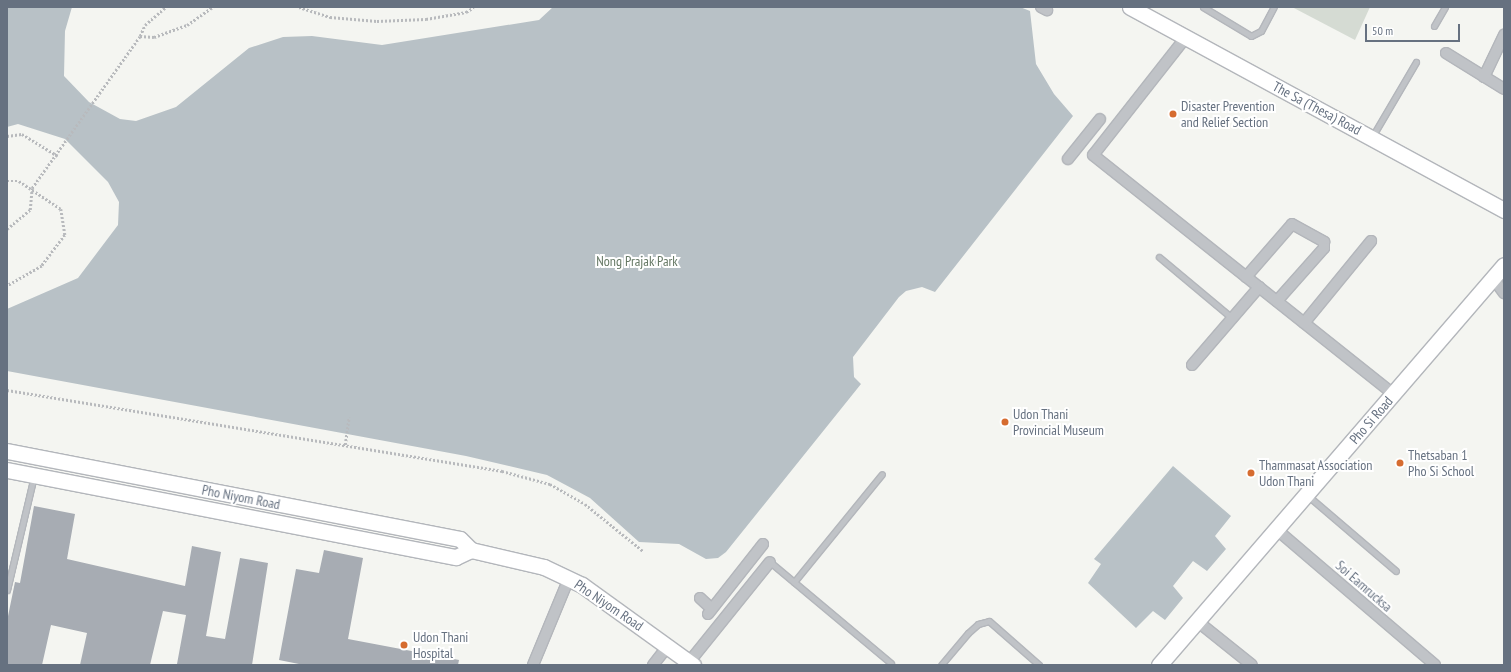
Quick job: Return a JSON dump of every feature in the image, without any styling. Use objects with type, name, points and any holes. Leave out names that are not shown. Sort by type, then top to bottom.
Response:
[{"type":"street","name":"The Sa (Thesa) Road","points":[[1130,7],[1504,210]]},
{"type":"street","points":[[1484,77],[1504,35]]},
{"type":"street","points":[[1186,37],[1093,155],[1393,394]]},
{"type":"street","points":[[1446,53],[1504,89]]},
{"type":"street","points":[[1068,159],[1100,120]]},
{"type":"street","points":[[1246,277],[1292,224],[1324,242],[1324,248],[1276,301]]},
{"type":"street","points":[[1304,323],[1371,241]]},
{"type":"street","name":"Pho Si Road","points":[[1159,665],[1504,265]]},
{"type":"street","points":[[1493,278],[1504,293]]},
{"type":"street","points":[[1192,365],[1259,287]]},
{"type":"street","name":"Pho Niyom Road","points":[[7,451],[460,539],[471,550],[544,567],[569,578],[691,663]]},
{"type":"street","name":"Pho Niyom Road","points":[[7,470],[456,557],[471,550]]},
{"type":"street","name":"Soi Eamrucksa","points":[[1276,528],[1435,665]]},
{"type":"street","points":[[700,598],[710,611],[762,544]]},
{"type":"street","points":[[691,663],[770,562]]},
{"type":"street","points":[[534,665],[569,578]]},
{"type":"street","points":[[1197,621],[1252,665]]},
{"type":"street","points":[[653,665],[668,646]]},
{"type":"lane","points":[[1203,7],[1251,36],[1261,32],[1274,7]]},
{"type":"lane","points":[[1434,26],[1445,7]]},
{"type":"lane","points":[[1372,138],[1416,62]]},
{"type":"lane","points":[[1159,257],[1232,318]]},
{"type":"lane","points":[[794,582],[882,474]]},
{"type":"lane","points":[[7,590],[34,475]]},
{"type":"lane","points":[[1306,494],[1396,571]]},
{"type":"lane","points":[[770,562],[891,663]]},
{"type":"lane","points":[[941,665],[968,633],[978,624],[989,621],[1039,665]]},
{"type":"path","points":[[7,229],[30,210],[32,188],[58,156],[140,36],[145,26],[166,7]]},
{"type":"path","points":[[140,36],[154,37],[187,25],[213,7]]},
{"type":"path","points":[[299,7],[330,17],[377,21],[426,19],[466,12],[474,7]]},
{"type":"path","points":[[7,136],[22,134],[58,156]]},
{"type":"path","points":[[7,181],[19,181],[32,188],[61,209],[65,235],[42,266],[7,286]]},
{"type":"path","points":[[7,390],[502,471],[550,484],[585,504],[643,551]]},
{"type":"path","points":[[345,445],[350,417]]},
{"type":"shaded area","name":"Nong Prajak Park","points":[[7,7],[72,7],[65,31],[64,76],[89,102],[120,119],[136,121],[176,107],[249,48],[283,37],[312,36],[382,45],[539,20],[553,7],[1020,7],[1030,11],[1036,64],[1054,94],[1073,116],[935,292],[922,287],[906,291],[899,297],[853,357],[854,377],[861,384],[726,552],[718,558],[706,559],[679,544],[639,542],[590,498],[547,475],[466,456],[7,371],[7,309],[78,278],[118,225],[119,202],[108,182],[65,139],[18,124],[7,127]]},
{"type":"shaded area","points":[[1292,7],[1370,7],[1355,40]]},
{"type":"shaded area","points":[[1173,466],[1231,516],[1215,536],[1226,549],[1207,571],[1193,561],[1173,586],[1183,598],[1165,620],[1153,611],[1136,628],[1088,583],[1101,564],[1094,559]]},
{"type":"building","points":[[34,506],[75,514],[67,559],[185,586],[192,546],[221,552],[206,636],[225,639],[240,558],[268,563],[252,665],[177,664],[186,615],[163,611],[150,665],[80,665],[87,633],[51,625],[42,665],[7,665],[7,621],[15,582],[20,583]]},
{"type":"building","points":[[324,550],[363,558],[348,639],[459,660],[458,665],[304,665],[279,660],[296,569],[319,573]]},
{"type":"place","name":"Disaster Prevention and Relief Section","points":[[1173,114]]},
{"type":"place","name":"Udon Thani Provincial Museum","points":[[1005,422]]},
{"type":"place","name":"Thetsaban 1 Pho Si School","points":[[1400,463]]},
{"type":"place","name":"Thammasat Association Udon Thani","points":[[1251,473]]},
{"type":"place","name":"Udon Thani Hospital","points":[[404,645]]}]
